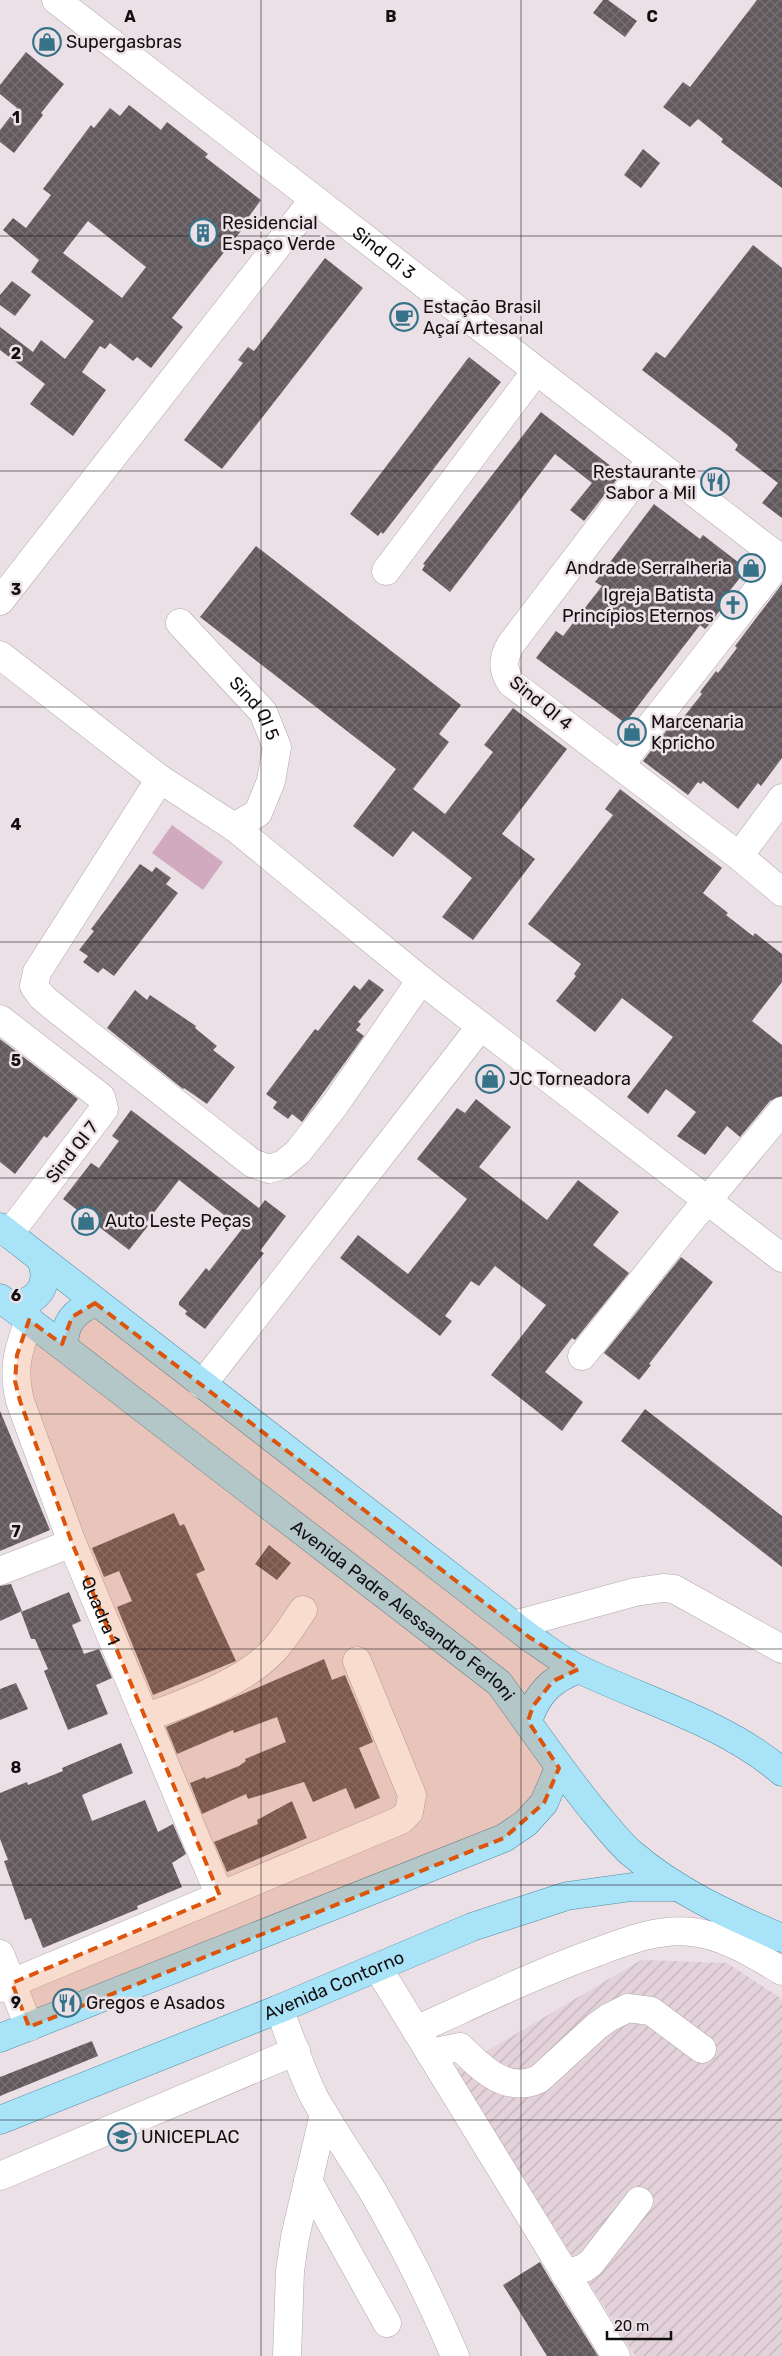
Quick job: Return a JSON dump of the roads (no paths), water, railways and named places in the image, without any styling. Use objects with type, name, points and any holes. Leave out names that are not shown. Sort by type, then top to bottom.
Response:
[{"type":"main road","points":[[4,1231],[514,1625],[579,1669],[699,1722],[777,1764]]},
{"type":"main road","points":[[4,1300],[18,1305],[28,1302],[39,1291],[45,1281],[45,1270],[41,1260]]},
{"type":"main road","name":"Avenida Padre Alessandro Ferloni","points":[[4,1300],[17,1336],[64,1346],[499,1683],[528,1721],[559,1768],[625,1846],[676,1887],[719,1911],[782,1938]]},
{"type":"main road","points":[[64,1346],[66,1327],[72,1317],[85,1307],[96,1303]]},
{"type":"main road","points":[[528,1721],[540,1694],[553,1681],[579,1669]]},
{"type":"main road","points":[[0,2038],[504,1838],[526,1822],[544,1803],[559,1768]]},
{"type":"main road","name":"Avenida Contorno","points":[[0,2120],[279,2009],[472,1927],[567,1896],[632,1887],[676,1887]]},
{"type":"street","name":"Sind Qi 3","points":[[56,0],[782,560]]},
{"type":"street","points":[[0,601],[314,199]]},
{"type":"street","points":[[386,572],[536,372]]},
{"type":"street","name":"Sind QI 4","points":[[651,460],[511,644],[503,661],[504,672],[511,683],[739,856],[782,892]]},
{"type":"street","points":[[620,765],[782,560]]},
{"type":"street","name":"Sind QI 5","points":[[180,623],[262,712],[277,747],[271,781],[258,813],[234,828]]},
{"type":"street","points":[[0,655],[160,779],[234,828],[421,980],[782,1258]]},
{"type":"street","points":[[160,779],[37,972],[34,986],[42,997],[54,1007],[252,1163],[269,1169],[282,1165],[298,1152],[334,1106],[421,980]]},
{"type":"street","points":[[739,856],[782,798]]},
{"type":"street","name":"Sind QI 7","points":[[0,1019],[101,1097],[104,1109],[4,1231]]},
{"type":"street","points":[[202,1385],[481,1026]]},
{"type":"street","points":[[582,1356],[708,1201],[773,1139],[782,1111]]},
{"type":"street","name":"Quadra 1","points":[[17,1336],[15,1381],[20,1401],[72,1543],[220,1896]]},
{"type":"street","points":[[0,1571],[72,1543]]},
{"type":"street","points":[[514,1625],[635,1592],[663,1588],[674,1589],[782,1649]]},
{"type":"street","points":[[145,1718],[202,1697],[238,1678],[273,1651],[303,1610]]},
{"type":"street","points":[[6,1986],[387,1827],[401,1820],[410,1812],[412,1795],[357,1661]]},
{"type":"street","points":[[416,2030],[538,1974],[635,1939],[664,1932],[692,1932],[715,1937],[752,1953],[782,1971]]},
{"type":"street","points":[[0,1954],[6,1986],[29,2027]]},
{"type":"street","points":[[378,1968],[616,2356]]},
{"type":"street","points":[[441,2019],[460,2047],[484,2070],[508,2083],[531,2083],[540,2079],[608,2018],[628,2008],[651,2011],[702,2049]]},
{"type":"street","points":[[279,2009],[313,2095],[371,2189],[433,2304],[456,2356]]},
{"type":"street","points":[[430,2053],[460,2047]]},
{"type":"street","points":[[0,2176],[296,2051]]},
{"type":"street","points":[[287,2356],[290,2271],[294,2237],[324,2114]]},
{"type":"street","points":[[308,2181],[388,2323]]},
{"type":"street","points":[[566,2274],[584,2268],[591,2263],[639,2201]]},
{"type":"place","name":"Supergasbras","points":[[47,42]]},
{"type":"place","name":"Residencial Espaço Verde","points":[[203,233]]},
{"type":"place","name":"Estação Brasil Açaí Artesanal","points":[[404,317]]},
{"type":"place","name":"Restaurante Sabor a Mil","points":[[715,482]]},
{"type":"place","name":"Andrade Serralheria","points":[[751,568]]},
{"type":"place","name":"Igreja Batista Princípios Eternos","points":[[733,605]]},
{"type":"place","name":"Marcenaria Kpricho","points":[[632,732]]},
{"type":"place","name":"JC Torneadora","points":[[490,1079]]},
{"type":"place","name":"Auto Leste Peças","points":[[86,1221]]},
{"type":"place","name":"Gregos e Asados","points":[[67,2003]]},
{"type":"place","name":"UNICEPLAC","points":[[122,2137]]}]
